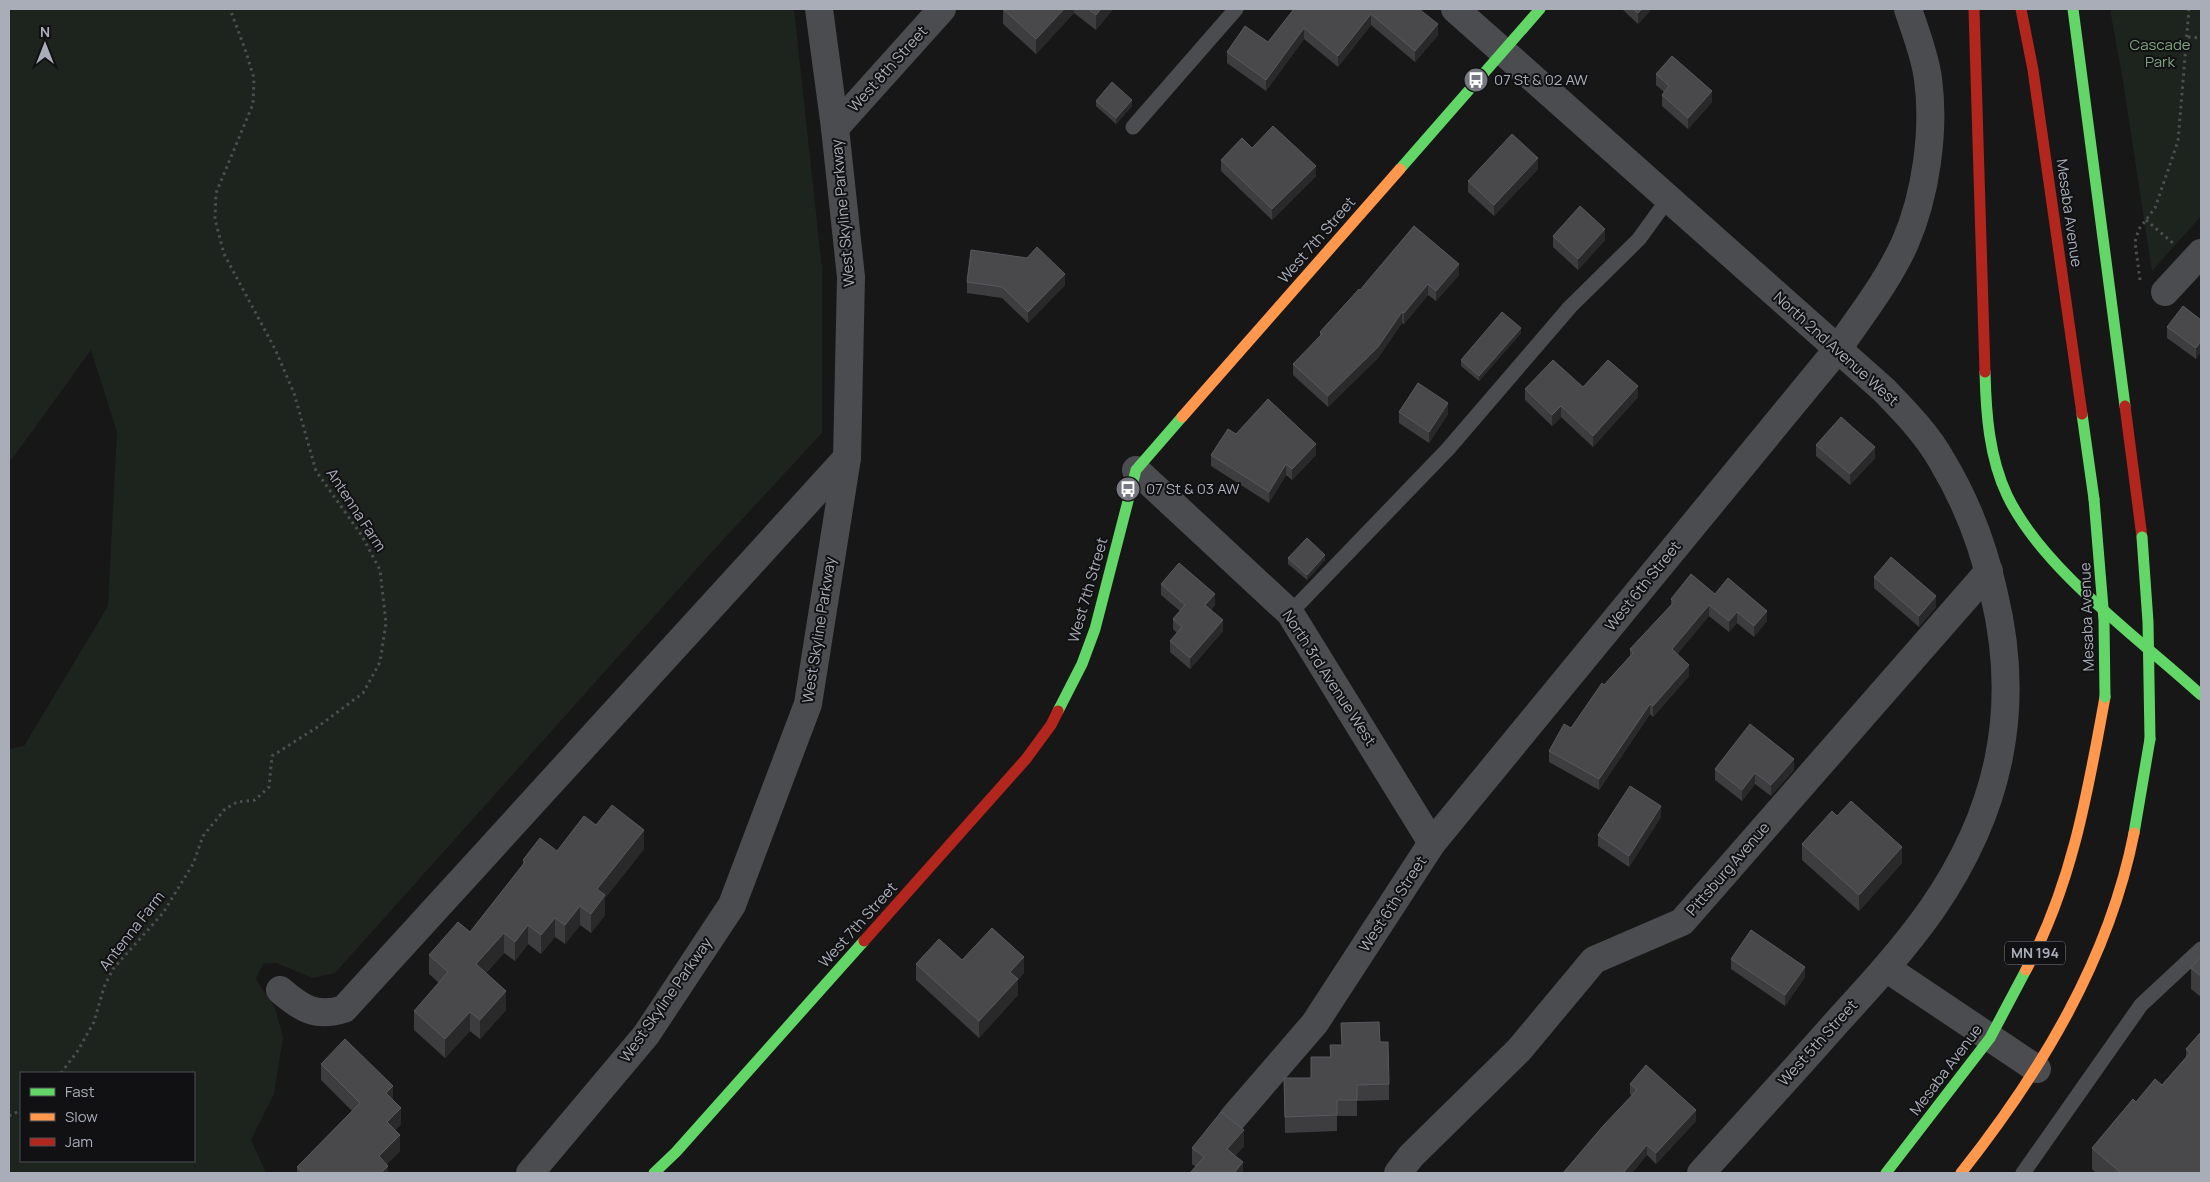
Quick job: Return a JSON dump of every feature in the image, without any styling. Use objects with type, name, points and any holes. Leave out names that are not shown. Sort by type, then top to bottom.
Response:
[{"type":"main road","name":"West 7th Street","points":[[654,1173],[682,1145],[1019,767],[1051,725],[1082,664],[1095,630],[1136,470],[1502,50],[1540,9]]},
{"type":"main road","points":[[1974,9],[1986,382],[1990,430],[1998,473],[2017,513],[2043,548],[2075,583],[2201,695]]},
{"type":"main road","name":"Mesaba Avenue","points":[[1886,1173],[1990,1038],[2042,936],[2071,860],[2086,802],[2105,697],[2104,620],[2094,499],[2034,70],[2021,9]]},
{"type":"main road","name":"Mesaba Avenue","points":[[1961,1173],[2037,1069],[2086,977],[2117,901],[2128,863],[2150,739],[2148,622],[2142,537],[2072,9]]},
{"type":"street","name":"West Skyline Parkway","points":[[530,1173],[646,1035],[732,905],[808,704],[847,458],[851,277],[835,128],[819,9]]},
{"type":"street","name":"West 8th Street","points":[[835,128],[942,9]]},
{"type":"street","name":"North 2nd Avenue West","points":[[1455,9],[1884,390],[1916,424],[1942,460],[1974,529],[1989,571],[2004,643],[2007,690],[1997,768],[1984,812],[1962,861],[1931,909]]},
{"type":"street","name":"West 6th Street","points":[[1233,1118],[1315,1023],[1432,844],[1837,350],[1880,287],[1904,243],[1923,188],[1930,120],[1928,78],[1908,9]]},
{"type":"street","points":[[2153,290],[2198,257]]},
{"type":"street","points":[[280,990],[295,1003],[311,1011],[330,1013],[344,1009],[847,458]]},
{"type":"street","name":"North 3rd Avenue West","points":[[1136,470],[1290,612],[1432,844]]},
{"type":"street","name":"Pittsburg Avenue","points":[[1398,1173],[1411,1156],[1519,1050],[1594,960],[1682,922],[1989,571]]},
{"type":"street","name":"West 5th Street","points":[[1701,1173],[1886,968],[1931,909]]},
{"type":"street","points":[[1886,968],[2037,1069]]},
{"type":"lane","points":[[1133,127],[1236,9]]},
{"type":"lane","points":[[1290,612],[1448,449],[1570,307],[1638,239],[1668,199]]},
{"type":"lane","points":[[2024,1173],[2141,1006],[2201,949]]},
{"type":"path","name":"Antenna Farm","points":[[62,1072],[77,1052],[94,1022],[104,987],[113,969],[164,913],[194,864],[203,836],[225,809],[237,802],[256,800],[269,787],[272,756],[316,728],[363,693],[380,662],[386,623],[380,570],[362,536],[316,471],[294,393],[275,349],[224,254],[215,219],[216,193],[253,104],[254,78],[230,9]]},
{"type":"path","points":[[2153,290],[2135,242],[2139,229],[2155,208],[2178,141],[2190,9]]},
{"type":"path","points":[[2188,37],[2201,38]]},
{"type":"path","points":[[2146,220],[2198,257]]},
{"type":"green space","points":[[9,9],[794,9],[822,269],[822,433],[709,555],[335,973],[313,978],[276,963],[263,964],[256,979],[275,1008],[283,1037],[274,1094],[251,1140],[266,1173],[9,1173],[9,749],[24,746],[108,606],[117,432],[91,350],[9,463]]},
{"type":"green space","name":"Cascade Park","points":[[2110,9],[2201,9],[2201,216],[2152,271],[2123,81]]},
{"type":"building","points":[[1003,9],[1064,9],[1036,39]]},
{"type":"building","points":[[1088,9],[1101,9],[1096,15]]},
{"type":"building","points":[[1294,9],[1419,9],[1438,24],[1415,51],[1371,14],[1338,56],[1304,28],[1266,80],[1227,52],[1245,26],[1268,42]]},
{"type":"building","points":[[1633,9],[1642,9],[1638,13]]},
{"type":"building","points":[[1672,56],[1712,91],[1688,118],[1662,95],[1669,86],[1656,74]]},
{"type":"building","points":[[1112,82],[1132,100],[1116,118],[1096,101]]},
{"type":"building","points":[[1273,126],[1316,166],[1272,209],[1221,160],[1242,138],[1252,148]]},
{"type":"building","points":[[1512,134],[1538,158],[1494,205],[1468,181]]},
{"type":"building","points":[[1580,206],[1605,229],[1578,259],[1553,236]]},
{"type":"building","points":[[1414,226],[1459,264],[1436,291],[1428,284],[1404,313],[1402,312],[1378,347],[1328,396],[1293,364],[1322,334],[1320,332],[1360,290]]},
{"type":"building","points":[[1037,247],[1065,274],[1028,312],[1002,287],[967,282],[971,250],[1027,258]]},
{"type":"building","points":[[2183,306],[2201,320],[2201,341],[2196,348],[2167,327]]},
{"type":"building","points":[[1502,312],[1521,328],[1479,376],[1461,360]]},
{"type":"building","points":[[1553,360],[1583,387],[1608,360],[1638,386],[1593,436],[1561,406],[1552,415],[1525,389]]},
{"type":"building","points":[[1418,383],[1448,403],[1429,432],[1399,412]]},
{"type":"building","points":[[1268,399],[1316,444],[1292,469],[1286,464],[1269,492],[1211,455],[1228,429],[1236,434]]},
{"type":"building","points":[[1841,417],[1875,447],[1850,474],[1816,445]]},
{"type":"building","points":[[1307,538],[1325,555],[1307,575],[1288,558]]},
{"type":"building","points":[[1891,557],[1936,596],[1919,616],[1874,577]]},
{"type":"building","points":[[1179,563],[1215,594],[1205,605],[1223,620],[1190,658],[1170,641],[1182,627],[1173,619],[1185,605],[1161,584]]},
{"type":"building","points":[[1691,574],[1715,594],[1728,578],[1767,611],[1754,626],[1737,612],[1729,621],[1709,605],[1672,649],[1689,665],[1653,706],[1650,704],[1599,779],[1549,751],[1564,724],[1571,728],[1602,683],[1604,685],[1633,653],[1630,649],[1674,602],[1671,599]]},
{"type":"building","points":[[1750,724],[1794,759],[1771,785],[1755,773],[1742,790],[1715,769]]},
{"type":"building","points":[[1630,786],[1661,806],[1629,856],[1598,835]]},
{"type":"building","points":[[1851,801],[1902,847],[1859,895],[1802,844],[1832,811],[1837,816]]},
{"type":"building","points":[[612,805],[644,830],[597,889],[605,895],[591,914],[580,906],[565,925],[555,918],[541,935],[528,925],[515,942],[504,933],[476,964],[506,991],[480,1020],[470,1012],[445,1039],[414,1011],[448,972],[429,955],[458,922],[470,932],[525,862],[523,860],[540,838],[557,851],[584,816],[596,825]]},
{"type":"building","points":[[992,928],[1024,957],[1010,972],[1018,979],[979,1021],[916,964],[939,939],[962,960]]},
{"type":"building","points":[[1751,930],[1805,967],[1785,995],[1731,959]]},
{"type":"building","points":[[2201,956],[2201,976],[2191,968]]},
{"type":"building","points":[[1379,1022],[1380,1042],[1388,1042],[1389,1084],[1357,1085],[1357,1100],[1337,1100],[1337,1115],[1285,1117],[1284,1078],[1311,1078],[1311,1057],[1331,1057],[1330,1045],[1342,1045],[1341,1023]]},
{"type":"building","points":[[2201,1032],[2201,1173],[2121,1173],[2092,1148],[2133,1099],[2136,1102],[2155,1079],[2162,1085],[2190,1053],[2186,1049]]},
{"type":"building","points":[[345,1039],[393,1086],[386,1093],[401,1108],[387,1122],[400,1135],[379,1156],[388,1166],[381,1173],[304,1173],[297,1167],[360,1103],[321,1064]]},
{"type":"building","points":[[1646,1065],[1696,1110],[1656,1153],[1647,1145],[1623,1173],[1563,1173],[1637,1090],[1630,1084]]},
{"type":"building","points":[[1221,1112],[1244,1130],[1227,1149],[1243,1162],[1234,1173],[1190,1173],[1204,1157],[1192,1148]]},
{"type":"traffic: fast","points":[[1400,169],[1540,9]]},
{"type":"traffic: fast","points":[[2073,9],[2125,406]]},
{"type":"traffic: fast","points":[[1985,372],[1986,403],[1996,466],[2007,495],[2023,523],[2044,550],[2094,602],[2201,695]]},
{"type":"traffic: fast","points":[[2082,414],[2094,499]]},
{"type":"traffic: fast","points":[[1058,711],[1082,664],[1095,629],[1136,470],[1182,417]]},
{"type":"traffic: fast","points":[[2094,499],[2104,620],[2105,697]]},
{"type":"traffic: fast","points":[[2142,537],[2148,622],[2150,739]]},
{"type":"traffic: fast","points":[[2134,833],[2150,739]]},
{"type":"traffic: fast","points":[[654,1173],[676,1152],[864,941]]},
{"type":"traffic: fast","points":[[1886,1173],[1990,1038],[2026,970]]},
{"type":"traffic: slow","points":[[1182,417],[1400,169]]},
{"type":"traffic: slow","points":[[2026,970],[2042,938],[2067,871],[2085,802],[2105,697]]},
{"type":"traffic: slow","points":[[1961,1173],[2018,1096],[2068,1013],[2108,926],[2123,880],[2134,833]]},
{"type":"traffic: jam","points":[[1974,9],[1985,372]]},
{"type":"traffic: jam","points":[[2021,9],[2033,70],[2082,414]]},
{"type":"traffic: jam","points":[[2125,406],[2142,537]]},
{"type":"traffic: jam","points":[[864,941],[1026,759],[1051,725],[1058,711]]},
{"type":"place","name":"07 St & 02 AW","points":[[1476,80]]},
{"type":"place","name":"07 St & 03 AW","points":[[1128,489]]}]
